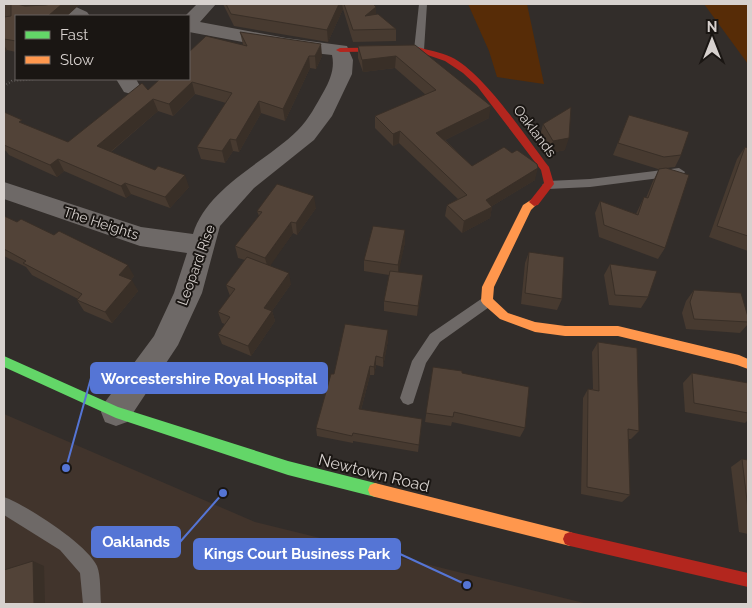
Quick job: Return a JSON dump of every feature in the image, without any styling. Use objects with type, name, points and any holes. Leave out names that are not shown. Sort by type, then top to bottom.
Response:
[{"type":"street","points":[[190,24],[207,4]]},
{"type":"street","points":[[61,6],[79,15]]},
{"type":"street","points":[[190,25],[342,55]]},
{"type":"street","name":"Oaklands","points":[[342,55],[420,50],[448,59],[466,71],[480,84],[539,157],[546,169],[548,185]]},
{"type":"street","name":"Leopard Rise","points":[[116,412],[164,345],[188,293],[201,245],[210,222],[246,182],[306,135],[321,116],[338,84],[342,55]]},
{"type":"street","points":[[548,185],[538,199],[527,208],[488,286],[487,302],[504,316],[535,326],[565,331],[618,331],[748,364]]},
{"type":"street","name":"The Heights","points":[[4,190],[140,236],[201,245]]},
{"type":"street","name":"Newtown Road","points":[[4,361],[116,412],[288,468],[632,555],[748,580]]},
{"type":"lane","points":[[420,50],[422,4]]},
{"type":"lane","points":[[548,185],[590,183],[679,172]]},
{"type":"lane","points":[[408,398],[419,361],[435,338],[487,302]]},
{"type":"lane","points":[[4,504],[66,544],[89,569],[92,604]]},
{"type":"path","points":[[4,86],[12,81],[24,80]]},
{"type":"shaded area","points":[[468,4],[527,4],[544,84],[497,77],[489,51]]},
{"type":"shaded area","points":[[704,4],[748,4],[748,64]]},
{"type":"shaded area","points":[[4,414],[255,522],[588,604],[4,604]]},
{"type":"building","points":[[11,4],[25,6],[62,4],[49,15],[15,15],[15,41],[4,39],[4,17],[11,16]]},
{"type":"building","points":[[226,4],[339,4],[327,30],[231,14]]},
{"type":"building","points":[[344,4],[373,4],[376,7],[365,16],[378,14],[396,29],[353,30]]},
{"type":"building","points":[[240,32],[321,44],[315,56],[309,56],[283,109],[259,101],[236,140],[230,139],[222,151],[197,147],[232,93],[192,82],[169,104],[153,99],[97,146],[155,170],[158,166],[185,175],[165,197],[125,183],[121,186],[58,159],[50,165],[4,145],[4,112],[22,120],[19,122],[68,142],[142,83],[148,90],[159,80],[190,80],[190,51],[206,36],[247,46]]},
{"type":"building","points":[[415,45],[491,106],[436,133],[472,166],[504,147],[512,153],[517,150],[537,164],[538,168],[486,200],[492,207],[464,221],[447,205],[467,195],[400,131],[393,134],[375,116],[436,90],[396,56],[362,60],[358,46]]},
{"type":"building","points":[[571,107],[569,138],[553,141],[543,124]]},
{"type":"building","points":[[629,115],[689,132],[681,155],[664,157],[618,143]]},
{"type":"building","points":[[745,147],[748,148],[748,236],[717,226]]},
{"type":"building","points":[[666,168],[689,175],[665,248],[604,225],[600,201],[638,215],[644,197],[648,198],[659,169]]},
{"type":"building","points":[[277,184],[314,196],[296,223],[291,222],[265,258],[235,246],[262,212],[257,211]]},
{"type":"building","points":[[4,216],[17,222],[21,219],[54,235],[59,231],[128,265],[119,275],[132,280],[105,312],[77,300],[82,294],[23,263],[26,261],[4,249]]},
{"type":"building","points":[[373,226],[405,230],[398,265],[364,260]]},
{"type":"building","points":[[529,252],[564,257],[562,299],[525,293]]},
{"type":"building","points":[[247,257],[289,273],[264,308],[272,311],[248,346],[218,334],[230,317],[218,312],[235,289],[226,285]]},
{"type":"building","points":[[610,264],[657,271],[648,297],[615,295]]},
{"type":"building","points":[[390,271],[423,275],[418,306],[384,301]]},
{"type":"building","points":[[694,290],[741,293],[748,322],[694,319],[690,302]]},
{"type":"building","points":[[345,324],[388,330],[383,358],[376,356],[374,367],[370,366],[359,409],[422,419],[419,445],[353,433],[352,436],[316,428],[331,374],[334,374]]},
{"type":"building","points":[[598,342],[637,348],[639,431],[628,429],[630,495],[587,487],[588,389],[599,391]]},
{"type":"building","points":[[433,367],[462,371],[462,373],[529,387],[525,428],[454,412],[453,417],[426,413]]},
{"type":"building","points":[[692,373],[748,383],[748,413],[694,403]]},
{"type":"building","points":[[742,459],[748,460],[748,509]]},
{"type":"building","points":[[33,561],[34,604],[4,604],[4,570]]},
{"type":"traffic: fast","points":[[4,361],[116,412],[288,468],[375,490]]},
{"type":"traffic: slow","points":[[534,202],[527,208],[488,287],[487,301],[504,316],[535,327],[565,331],[618,331],[739,360],[748,364]]},
{"type":"traffic: slow","points":[[375,490],[570,539]]},
{"type":"traffic: jam","points":[[340,50],[417,49],[448,59],[466,71],[480,84],[546,169],[549,184],[534,202]]},
{"type":"traffic: jam","points":[[570,539],[748,580]]},
{"type":"place","name":"Worcestershire Royal Hospital","points":[[66,468]]},
{"type":"place","name":"Oaklands","points":[[223,493]]},
{"type":"place","name":"Kings Court Business Park","points":[[467,585]]}]
